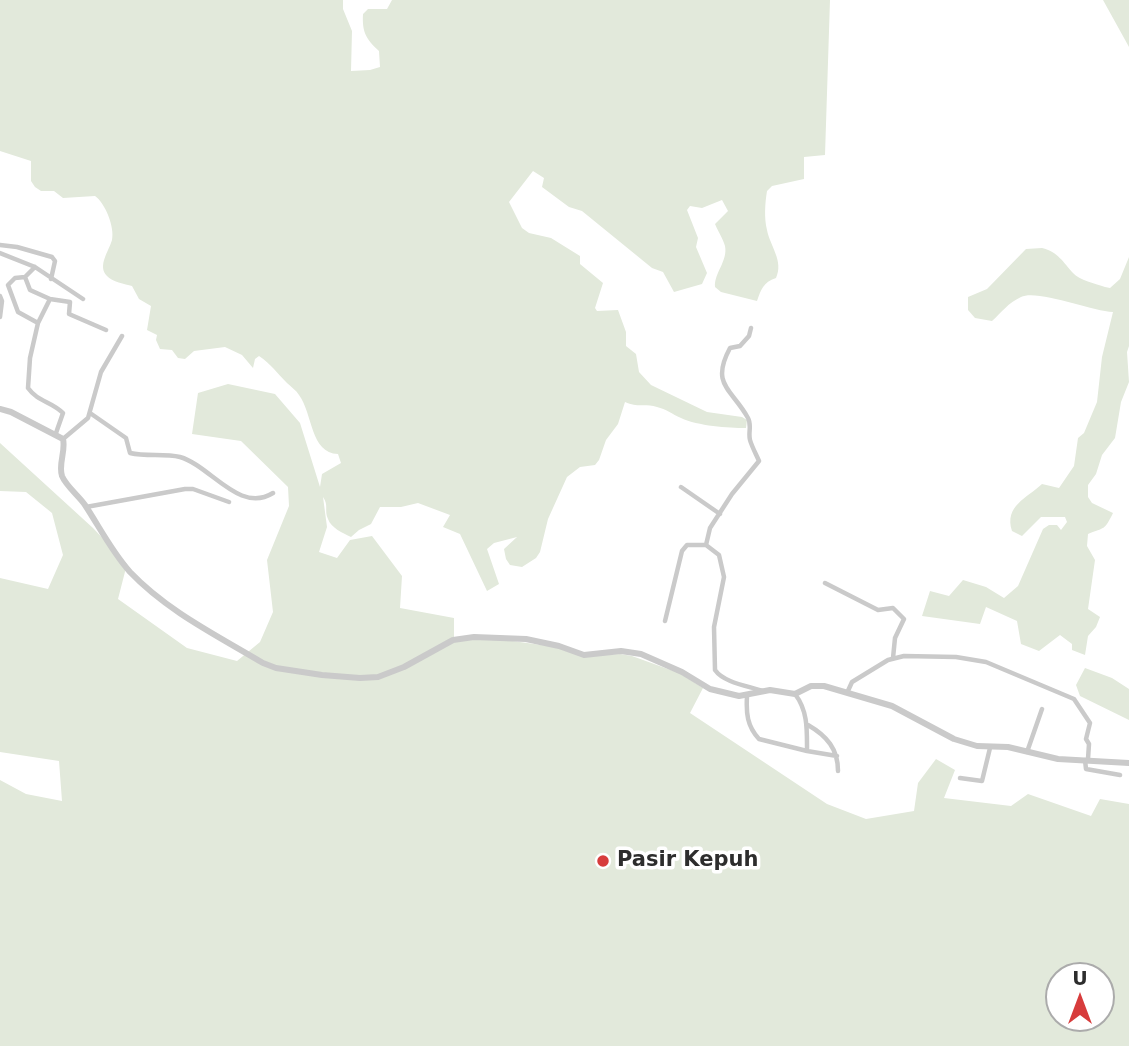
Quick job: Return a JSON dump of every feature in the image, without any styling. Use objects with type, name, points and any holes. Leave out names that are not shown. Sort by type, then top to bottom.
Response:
[{"type":"street","points":[[0,245],[52,257],[55,261],[51,279]]},
{"type":"street","points":[[0,253],[35,267],[83,299]]},
{"type":"street","points":[[35,267],[25,277],[15,278],[8,285],[18,312],[38,323]]},
{"type":"street","points":[[25,277],[30,290],[50,299],[70,302],[69,314],[106,330]]},
{"type":"street","points":[[0,296],[0,317]]},
{"type":"street","points":[[50,299],[38,323],[30,358],[28,388],[35,397],[63,413],[56,433]]},
{"type":"street","points":[[706,545],[710,528],[759,461],[749,438],[749,419],[726,390],[720,373],[730,348],[740,346],[751,328]]},
{"type":"street","points":[[63,439],[88,418],[100,372],[122,336]]},
{"type":"street","points":[[0,409],[56,433],[63,439],[60,468],[63,479],[86,506],[105,540],[129,571],[187,618],[276,668],[322,675],[379,677],[404,667],[453,639],[526,639],[584,655],[621,651],[641,654],[710,688],[747,696],[764,691]]},
{"type":"street","points":[[90,413],[126,438],[131,453],[181,458],[252,499],[263,499],[273,494]]},
{"type":"street","points":[[681,486],[720,514]]},
{"type":"street","points":[[86,506],[186,489],[229,502]]},
{"type":"street","points":[[665,621],[682,551],[687,545],[706,545],[719,555],[724,577],[714,627],[715,670],[719,676],[764,691],[794,694],[816,685],[824,686],[892,706],[954,739],[990,748],[1008,747],[1058,759],[1129,763]]},
{"type":"street","points":[[825,583],[878,610],[893,608],[902,617],[904,620],[895,638],[893,659]]},
{"type":"street","points":[[848,694],[852,682],[860,675],[904,656],[956,657],[986,662],[1074,699],[1090,723],[1086,739],[1089,744],[1086,769],[1120,775]]},
{"type":"street","points":[[794,694],[799,700],[807,724],[807,751]]},
{"type":"street","points":[[747,696],[750,727],[759,739],[837,756]]},
{"type":"street","points":[[1027,752],[1042,709]]},
{"type":"street","points":[[807,724],[823,734],[837,756],[838,771]]},
{"type":"street","points":[[960,778],[982,781],[990,748]]},
{"type":"shaded area","points":[[0,0],[343,0],[343,9],[352,31],[351,71],[380,67],[379,51],[366,35],[363,14],[368,9],[387,9],[392,0],[830,0],[825,155],[804,157],[804,179],[772,186],[767,191],[766,225],[778,272],[776,278],[763,287],[757,301],[721,292],[715,287],[725,251],[715,224],[728,211],[722,200],[702,208],[690,206],[687,210],[698,238],[696,247],[707,273],[702,284],[674,292],[663,272],[652,268],[582,211],[569,207],[542,187],[544,178],[533,171],[509,202],[522,228],[529,233],[551,238],[580,256],[580,264],[603,283],[595,308],[597,311],[618,310],[626,332],[626,346],[636,354],[639,372],[651,385],[707,412],[742,417],[747,420],[746,428],[696,423],[660,408],[625,402],[618,424],[606,440],[599,460],[595,465],[580,467],[567,477],[548,519],[536,558],[522,567],[510,565],[504,549],[517,537],[494,543],[487,549],[499,584],[487,591],[460,534],[443,527],[450,515],[418,503],[401,507],[380,507],[371,524],[351,537],[332,525],[323,497],[327,527],[319,552],[337,558],[350,540],[372,536],[402,576],[400,608],[454,618],[454,640],[491,638],[563,648],[584,656],[620,654],[679,673],[703,688],[690,713],[827,804],[866,819],[914,811],[918,783],[936,759],[955,770],[944,798],[1011,806],[1028,794],[1091,816],[1100,799],[1129,804],[1129,1046],[0,1046],[0,780],[26,794],[62,801],[59,761],[0,752],[0,578],[48,589],[63,555],[52,513],[26,492],[0,491],[0,443],[93,528],[127,564],[118,599],[187,648],[237,661],[260,642],[273,612],[267,560],[289,506],[288,487],[241,441],[192,434],[198,393],[228,384],[275,394],[300,423],[320,487],[322,474],[341,463],[338,454],[329,452],[317,440],[298,393],[259,356],[255,359],[253,368],[242,355],[225,347],[194,351],[185,359],[178,358],[172,350],[160,349],[157,335],[147,330],[151,306],[139,299],[132,286],[112,280],[104,272],[103,263],[113,235],[108,216],[99,199],[95,196],[63,198],[54,191],[41,191],[31,181],[31,161],[0,151]]},
{"type":"shaded area","points":[[1103,0],[1129,0],[1129,47]]},
{"type":"shaded area","points":[[1042,248],[1056,255],[1079,278],[1110,288],[1120,279],[1129,257],[1129,382],[1121,402],[1115,438],[1102,455],[1096,474],[1088,485],[1088,497],[1092,503],[1113,513],[1104,528],[1088,534],[1087,546],[1095,560],[1088,609],[1100,617],[1088,636],[1085,655],[1072,650],[1072,644],[1060,635],[1039,651],[1021,644],[1017,621],[986,607],[980,624],[922,616],[930,591],[949,596],[963,580],[986,587],[1004,598],[1018,586],[1043,529],[1049,525],[1057,525],[1061,530],[1067,522],[1065,517],[1041,517],[1022,536],[1012,531],[1010,522],[1018,503],[1042,484],[1059,488],[1074,466],[1078,438],[1084,433],[1097,402],[1102,357],[1113,312],[1029,295],[1012,302],[992,321],[975,318],[968,310],[968,297],[987,289],[1026,249]]},
{"type":"shaded area","points":[[1085,668],[1112,678],[1129,689],[1129,720],[1080,696],[1076,685]]},
{"type":"place","name":"Pasir Kepuh","points":[[603,861]]}]
